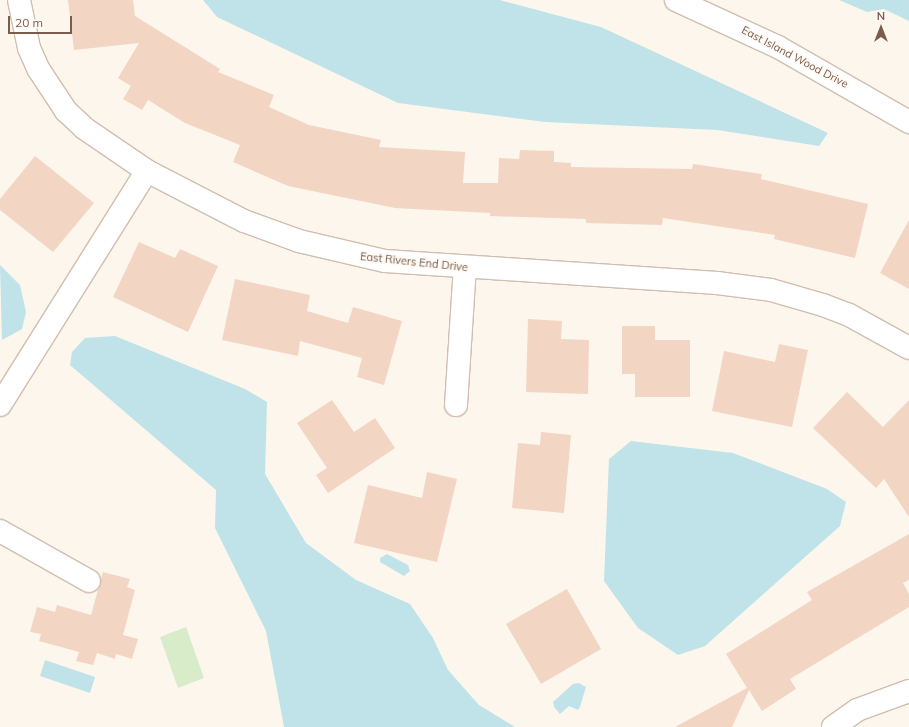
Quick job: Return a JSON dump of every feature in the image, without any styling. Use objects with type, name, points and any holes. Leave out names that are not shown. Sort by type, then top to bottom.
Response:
[{"type":"street","name":"East Rivers End Drive","points":[[19,0],[30,48],[51,92],[84,128],[147,171],[244,221],[299,242],[386,261],[717,283],[771,290],[849,315],[909,348]]},
{"type":"street","name":"East Island Wood Drive","points":[[676,0],[778,47],[909,122]]},
{"type":"street","points":[[0,405],[147,171]]},
{"type":"street","points":[[456,404],[465,267]]},
{"type":"street","points":[[0,531],[89,581]]},
{"type":"street","points":[[833,727],[857,710],[909,692]]},
{"type":"green space","points":[[186,627],[204,678],[178,688],[160,637]]},
{"type":"water","points":[[203,0],[500,0],[601,27],[828,133],[819,146],[717,130],[545,122],[398,103],[217,17]]},
{"type":"water","points":[[839,0],[909,0],[909,21],[884,9],[867,12]]},
{"type":"water","points":[[0,265],[20,285],[26,312],[22,329],[2,340]]},
{"type":"water","points":[[115,336],[245,389],[267,402],[265,474],[306,543],[356,580],[410,604],[433,638],[448,670],[479,705],[515,727],[284,727],[266,631],[215,528],[216,490],[70,365],[72,352],[85,338]]},
{"type":"water","points":[[631,441],[733,453],[827,489],[846,502],[840,526],[705,646],[678,655],[638,628],[604,581],[609,459]]},
{"type":"water","points":[[387,554],[408,565],[410,571],[404,576],[380,562],[380,558]]},
{"type":"water","points":[[45,660],[95,677],[90,693],[40,676]]},
{"type":"water","points":[[579,683],[586,687],[580,707],[578,710],[569,706],[560,714],[554,707],[553,702],[573,684]]},
{"type":"building","points":[[68,0],[133,0],[135,16],[220,69],[218,72],[274,95],[269,107],[309,125],[381,140],[379,147],[465,152],[463,183],[498,183],[499,158],[519,159],[520,150],[554,151],[554,162],[571,163],[571,167],[692,169],[693,164],[762,174],[761,179],[868,204],[855,258],[774,239],[775,235],[663,218],[662,225],[586,223],[586,219],[490,216],[490,213],[395,208],[288,186],[233,162],[240,145],[185,123],[148,100],[142,110],[123,99],[131,86],[118,78],[139,43],[74,50]]},
{"type":"building","points":[[35,156],[94,203],[53,252],[0,210],[0,199]]},
{"type":"building","points":[[909,220],[909,289],[880,273]]},
{"type":"building","points":[[139,242],[175,258],[180,249],[218,266],[188,332],[113,297]]},
{"type":"building","points":[[235,279],[310,295],[307,311],[348,323],[353,307],[402,321],[384,385],[357,377],[362,358],[300,341],[298,356],[222,340]]},
{"type":"building","points":[[528,319],[562,321],[561,339],[589,340],[588,394],[526,392]]},
{"type":"building","points":[[622,326],[655,326],[655,340],[690,340],[690,397],[635,397],[635,374],[622,374]]},
{"type":"building","points":[[779,344],[808,350],[792,427],[712,411],[724,351],[775,362]]},
{"type":"building","points":[[847,392],[883,427],[909,400],[909,517],[884,479],[876,488],[813,428]]},
{"type":"building","points":[[332,400],[354,432],[375,418],[395,448],[328,493],[316,475],[327,468],[297,423]]},
{"type":"building","points":[[541,432],[571,435],[564,513],[512,508],[518,443],[540,445]]},
{"type":"building","points":[[427,472],[457,479],[437,562],[354,543],[368,485],[422,498]]},
{"type":"building","points":[[909,534],[909,580],[903,583],[909,594],[909,607],[790,679],[796,689],[762,711],[749,690],[732,727],[675,727],[747,688],[726,654],[812,600],[807,592]]},
{"type":"building","points":[[103,572],[130,579],[127,587],[135,590],[123,635],[138,639],[132,659],[116,654],[115,659],[97,653],[93,665],[76,661],[79,652],[39,641],[41,634],[30,632],[37,607],[55,612],[57,605],[91,615]]},
{"type":"building","points":[[567,589],[601,649],[541,684],[506,624]]}]
